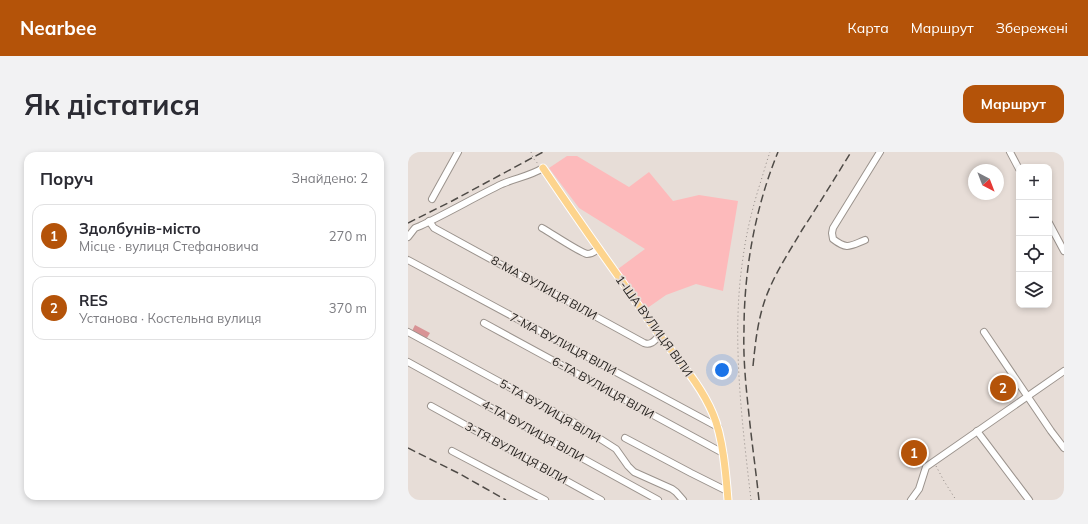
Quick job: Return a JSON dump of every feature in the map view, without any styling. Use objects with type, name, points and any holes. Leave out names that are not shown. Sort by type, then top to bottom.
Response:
[{"type":"main road","name":"1-ША ВУЛИЦЯ ВІЛИ","points":[[543,168],[660,335],[700,388],[718,428],[723,453],[728,500]]},
{"type":"street","points":[[432,198],[458,152]]},
{"type":"street","points":[[865,240],[848,247],[839,244],[833,239],[832,233],[833,228],[880,152]]},
{"type":"street","points":[[1010,152],[1016,164]]},
{"type":"street","points":[[408,237],[415,228],[504,183],[535,173],[543,168]]},
{"type":"street","name":"8-МА ВУЛИЦЯ ВІЛИ","points":[[429,221],[434,228],[644,343],[652,343],[660,335]]},
{"type":"street","points":[[542,228],[583,252],[591,254],[598,248]]},
{"type":"street","points":[[1052,229],[1064,251]]},
{"type":"street","name":"7-МА ВУЛИЦЯ ВІЛИ","points":[[408,260],[718,428]]},
{"type":"street","name":"6-ТА ВУЛИЦЯ ВІЛИ","points":[[484,323],[723,453]]},
{"type":"street","name":"5-ТА ВУЛИЦЯ ВІЛИ","points":[[408,332],[577,424],[616,449],[634,472],[672,489],[683,500]]},
{"type":"street","points":[[984,332],[1064,448]]},
{"type":"street","name":"4-ТА ВУЛИЦЯ ВІЛИ","points":[[408,362],[658,500]]},
{"type":"street","points":[[911,500],[919,489],[926,467],[933,461],[1064,371]]},
{"type":"street","name":"3-ТЯ ВУЛИЦЯ ВІЛИ","points":[[431,406],[601,500]]},
{"type":"street","points":[[977,431],[1029,500]]},
{"type":"street","points":[[625,438],[727,491]]},
{"type":"street","points":[[452,451],[545,500]]},
{"type":"path","points":[[531,152],[533,158],[543,168]]},
{"type":"path","points":[[751,500],[740,391],[738,349],[739,298],[743,258],[752,212],[770,152]]},
{"type":"path","points":[[933,461],[956,500]]},
{"type":"shaded area","points":[[567,156],[577,156],[629,187],[649,172],[673,201],[699,195],[738,201],[723,291],[696,284],[666,295],[646,309],[618,269],[645,249],[579,208],[549,168]]},
{"type":"shaded area","points":[[415,325],[430,333],[425,341],[411,333]]},
{"type":"railway","points":[[408,223],[543,152]]},
{"type":"railway","points":[[759,500],[745,373],[744,341],[746,285],[752,240],[757,217],[778,152]]},
{"type":"railway","points":[[753,366],[759,321],[770,286],[802,230],[851,152]]},
{"type":"railway","points":[[408,448],[460,474],[506,500]]},
{"type":"place","name":"RES","points":[[1003,388]]},
{"type":"place","name":"Здолбунів-місто","points":[[914,453]]}]
